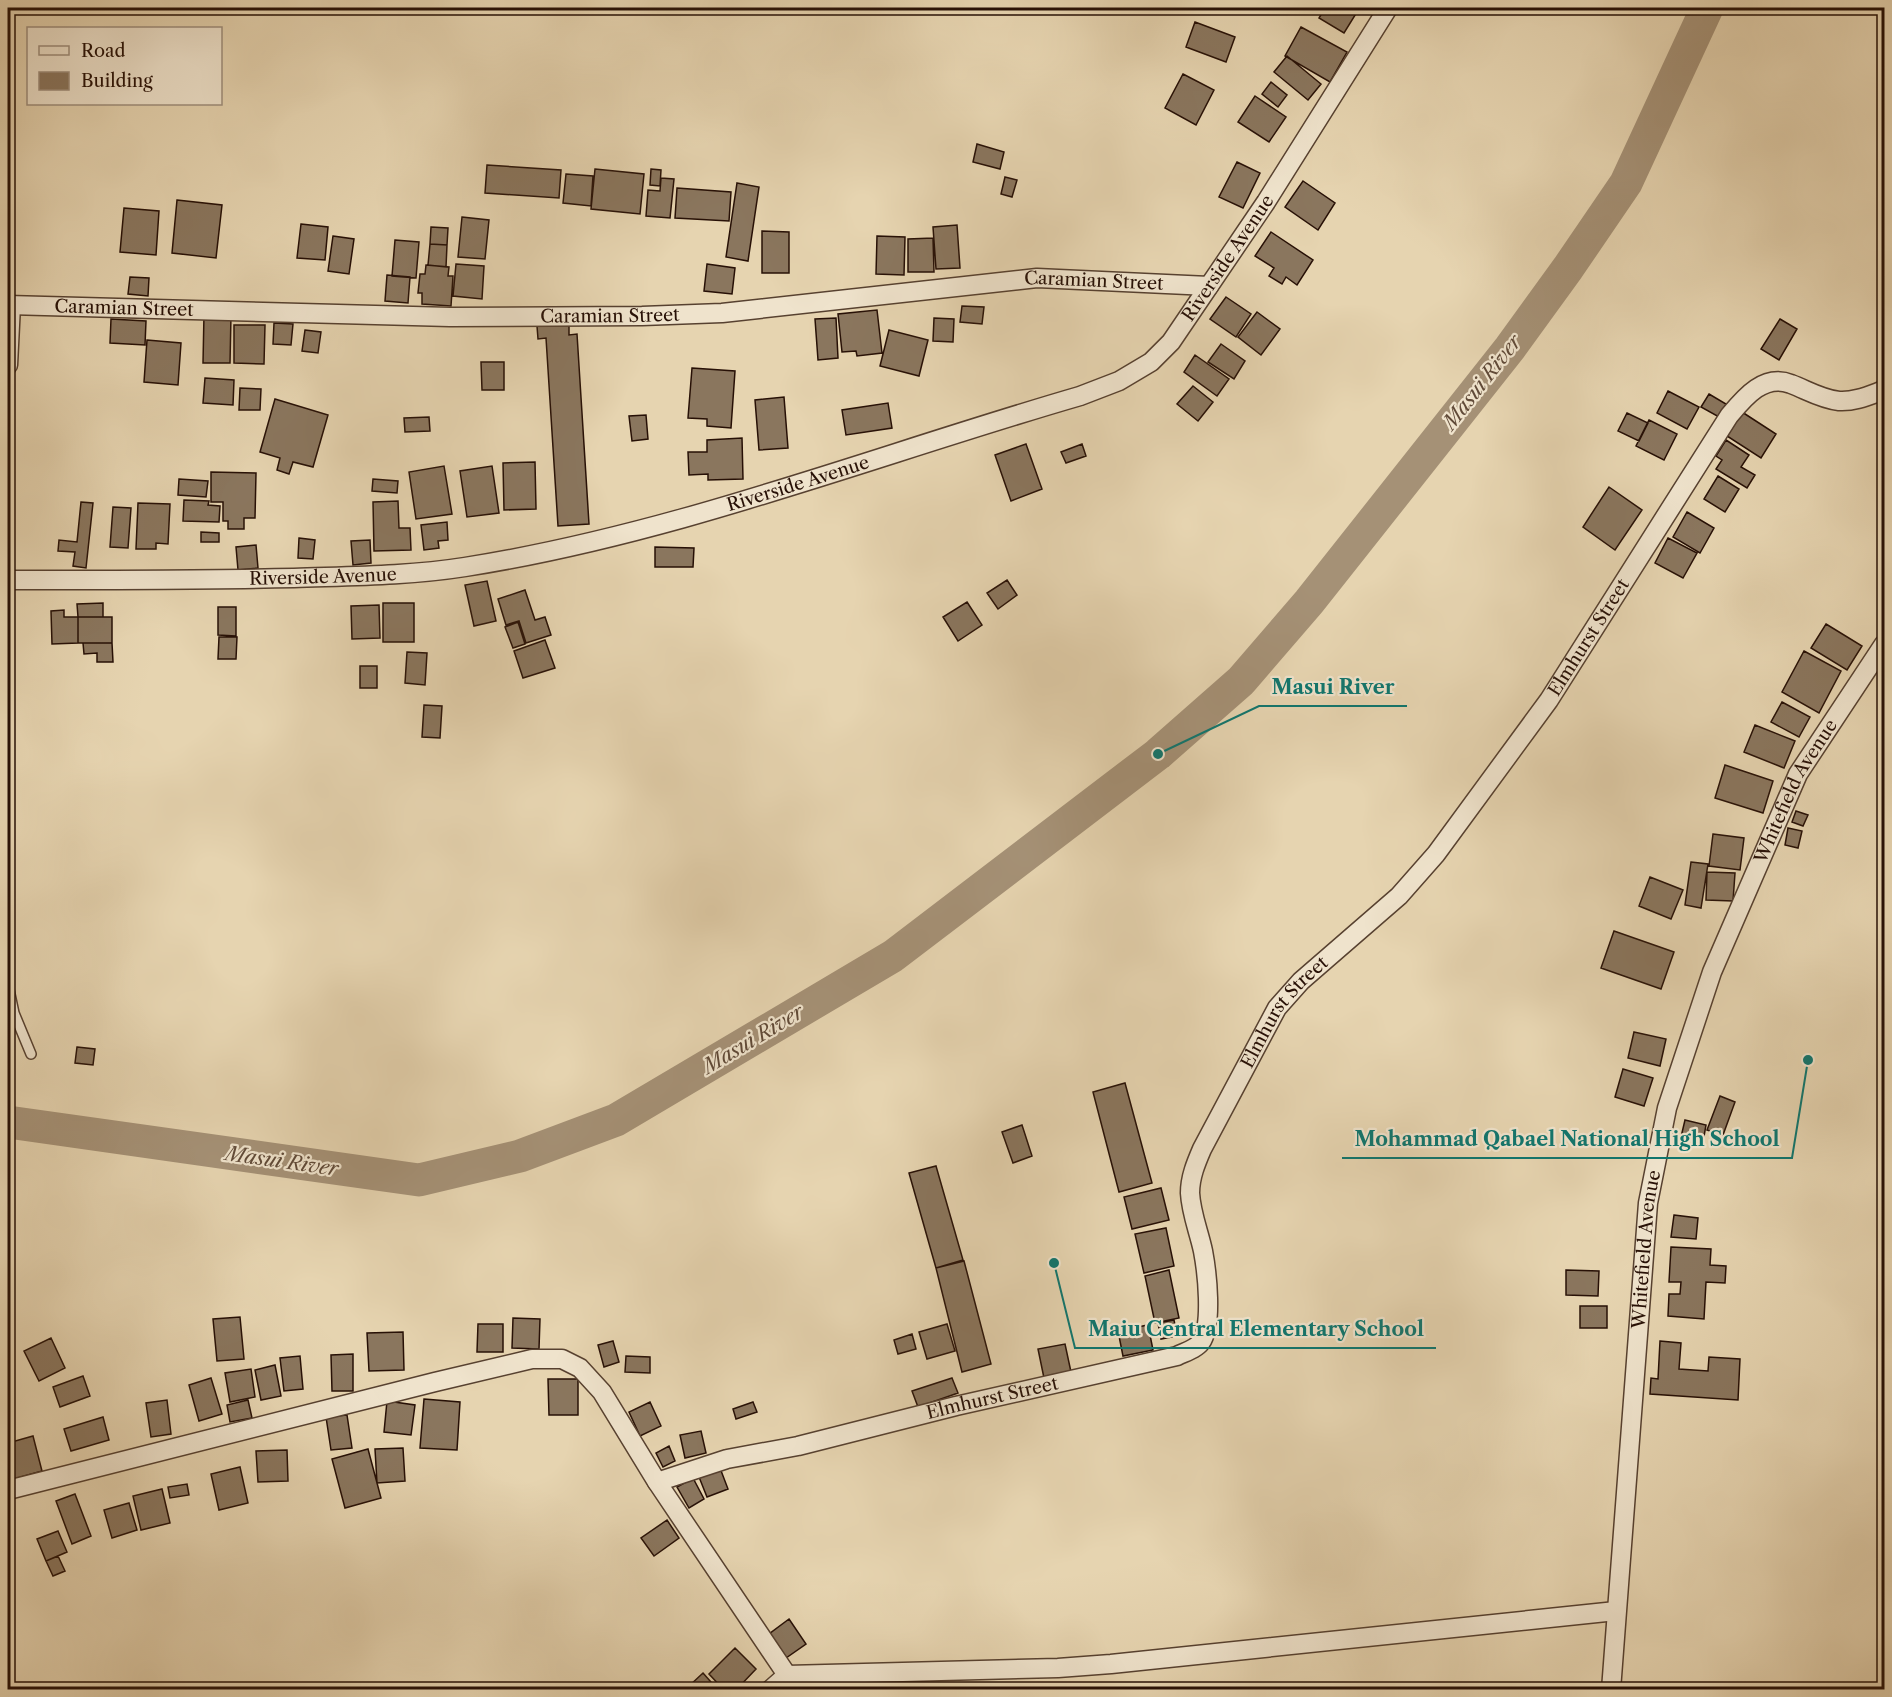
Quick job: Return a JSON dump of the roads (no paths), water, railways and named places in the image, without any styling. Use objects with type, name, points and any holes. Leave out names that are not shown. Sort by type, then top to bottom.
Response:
[{"type":"street","name":"Riverside Avenue","points":[[8,580],[372,576],[463,567],[597,541],[775,490],[1005,417],[1080,396],[1119,381],[1151,362],[1171,342],[1266,202],[1388,8]]},
{"type":"street","name":"Caramian Street","points":[[9,305],[450,317],[642,316],[722,313],[1037,278],[1209,286]]},
{"type":"street","points":[[8,365],[9,305]]},
{"type":"street","name":"Elmhurst Street","points":[[657,1482],[728,1459],[798,1446],[956,1406],[1177,1356],[1200,1344],[1205,1335],[1208,1291],[1204,1254],[1192,1211],[1190,1192],[1193,1172],[1202,1149],[1277,1008],[1301,981],[1399,896],[1436,854],[1549,699],[1729,416],[1749,393],[1763,384],[1788,382],[1814,395],[1841,401],[1862,398],[1884,390]]},
{"type":"street","name":"Whitefield Avenue","points":[[1611,1689],[1648,1203],[1666,1108],[1712,972],[1798,774],[1884,644]]},
{"type":"street","points":[[8,1490],[532,1359],[562,1359],[580,1368],[602,1392],[657,1482],[787,1675]]},
{"type":"street","points":[[770,1689],[787,1675],[1058,1668],[1112,1664],[1616,1611]]},
{"type":"lane","points":[[8,985],[18,1024],[31,1054]]},
{"type":"waterway","name":"Masui River","points":[[8,1122],[419,1180],[520,1156],[616,1120],[893,956],[1158,754],[1241,681],[1309,602],[1510,348],[1626,183],[1707,8]]},
{"type":"place","name":"Masui River","points":[[1158,754]]},
{"type":"place","name":"Mohammad Qabael National High School","points":[[1808,1060]]},
{"type":"place","name":"Maiu Central Elementary School","points":[[1054,1263]]}]
